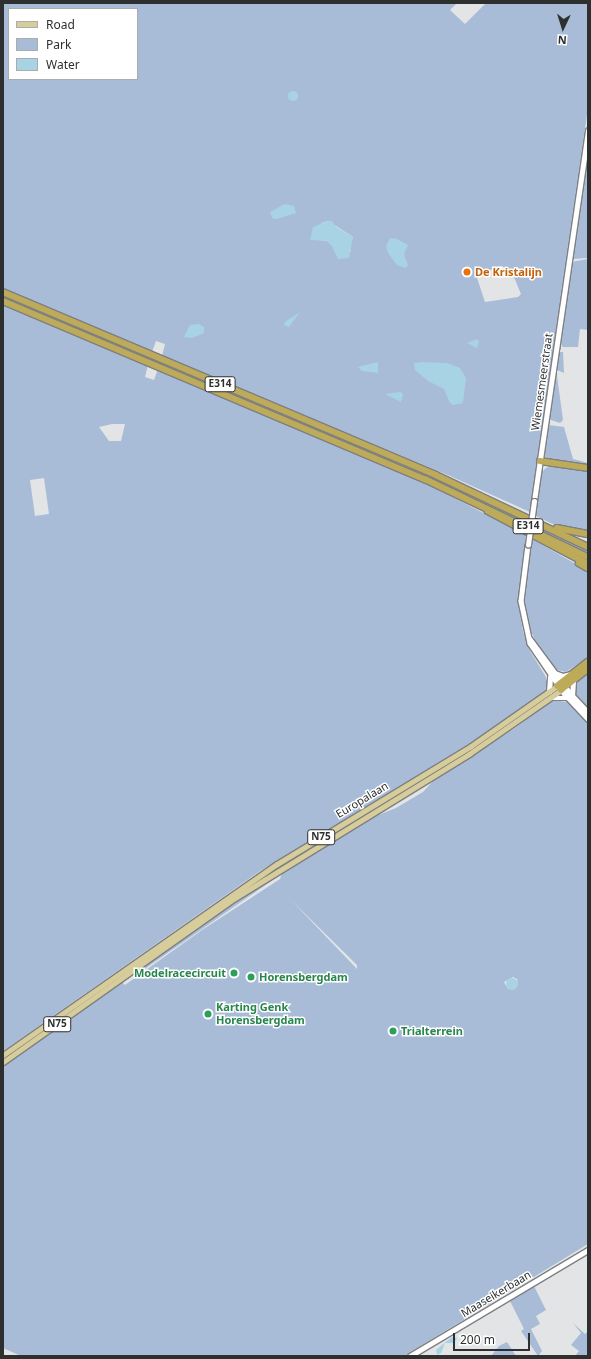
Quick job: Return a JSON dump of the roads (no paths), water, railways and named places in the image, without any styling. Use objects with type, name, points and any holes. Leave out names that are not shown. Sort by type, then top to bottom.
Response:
[{"type":"highway","name":"E314","points":[[3,292],[436,475],[536,521],[588,547]]},
{"type":"highway","name":"E314","points":[[3,301],[468,498],[588,557]]},
{"type":"highway","points":[[540,461],[588,468]]},
{"type":"highway","points":[[468,498],[478,507],[588,564]]},
{"type":"highway","points":[[536,521],[571,532],[588,534]]},
{"type":"highway","points":[[555,547],[588,568]]},
{"type":"highway","name":"Europalaan","points":[[561,686],[588,662]]},
{"type":"highway","name":"Europalaan","points":[[561,686],[587,670]]},
{"type":"main road","name":"Wiemesmeerstraat","points":[[588,131],[521,601],[528,636],[535,655],[550,675],[588,719]]},
{"type":"main road","name":"Wiemesmeerstraat","points":[[528,636],[555,674],[561,686]]},
{"type":"main road","points":[[555,674],[562,676],[574,673]]},
{"type":"main road","points":[[549,692],[550,675]]},
{"type":"main road","points":[[548,699],[557,696],[570,697],[573,680]]},
{"type":"main road","name":"Europalaan","points":[[108,984],[277,864],[462,752],[549,692],[561,686]]},
{"type":"main road","name":"Europalaan","points":[[108,984],[280,868],[469,754],[548,699],[561,686]]},
{"type":"main road","name":"Wiemesmeerstraat","points":[[570,697],[588,712]]},
{"type":"main road","name":"N75","points":[[3,1055],[108,984]]},
{"type":"main road","name":"N75","points":[[3,1062],[108,984]]},
{"type":"main road","name":"Maaseikerbaan","points":[[410,1356],[588,1248]]},
{"type":"water","points":[[293,91],[298,96],[293,101],[288,96]]},
{"type":"water","points":[[285,204],[294,206],[296,213],[277,219],[272,218],[270,212]]},
{"type":"water","points":[[328,221],[332,221],[336,227],[353,237],[349,258],[338,259],[332,246],[327,241],[310,240],[313,227]]},
{"type":"water","points":[[390,238],[397,239],[408,245],[404,254],[408,265],[406,268],[397,265],[388,253],[386,246]]},
{"type":"water","points":[[300,312],[289,327],[284,325],[285,322]]},
{"type":"water","points":[[199,324],[204,327],[204,333],[192,338],[184,337],[190,325]]},
{"type":"water","points":[[477,339],[479,342],[477,348],[467,343]]},
{"type":"water","points":[[378,362],[378,373],[362,371],[358,367]]},
{"type":"water","points":[[414,363],[447,363],[460,368],[466,378],[463,403],[453,405],[450,403],[444,389],[428,381],[415,370]]},
{"type":"water","points":[[400,392],[403,394],[401,402],[385,394]]},
{"type":"water","points":[[514,978],[517,979],[517,989],[510,990],[507,989],[506,982],[507,979]]},
{"type":"water","points":[[452,1337],[457,1338],[454,1343],[445,1343],[441,1353],[437,1355],[436,1350]]},
{"type":"place","name":"De Kristalijn","points":[[467,272]]},
{"type":"place","name":"Modelracecircuit","points":[[234,973]]},
{"type":"place","name":"Horensbergdam","points":[[251,977]]},
{"type":"place","name":"Karting Genk Horensbergdam","points":[[208,1014]]},
{"type":"place","name":"Trialterrein","points":[[393,1031]]}]
